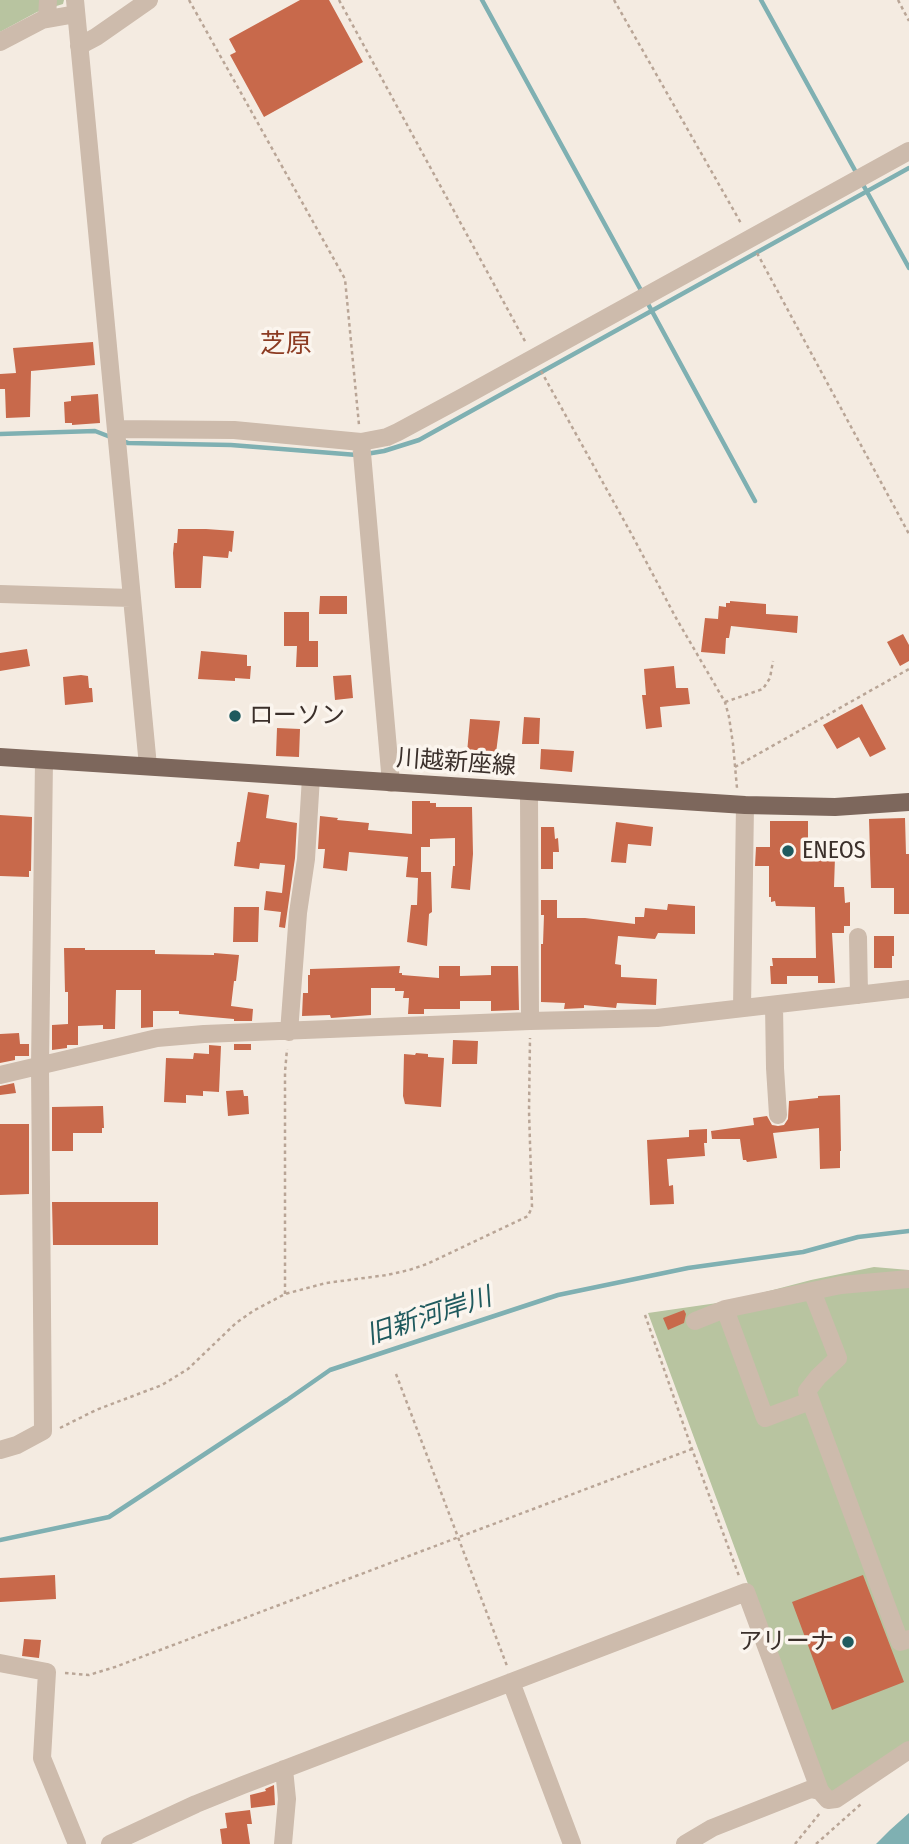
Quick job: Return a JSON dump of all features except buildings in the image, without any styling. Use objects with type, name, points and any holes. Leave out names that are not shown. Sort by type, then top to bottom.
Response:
[{"type":"main road","name":"川越新座線","points":[[0,757],[742,805],[835,807],[909,802]]},
{"type":"street","points":[[79,46],[149,0]]},
{"type":"street","points":[[0,42],[31,25],[48,5],[76,7],[148,766]]},
{"type":"street","points":[[116,429],[234,430],[361,442],[398,432],[909,151]]},
{"type":"street","points":[[361,442],[391,783]]},
{"type":"street","points":[[0,594],[131,598]]},
{"type":"street","points":[[0,1450],[17,1445],[43,1431],[40,1066],[44,760]]},
{"type":"street","points":[[289,1032],[298,914],[306,859],[310,777]]},
{"type":"street","points":[[529,793],[530,1021]]},
{"type":"street","points":[[742,805],[742,1008]]},
{"type":"street","points":[[858,937],[859,995]]},
{"type":"street","points":[[0,1075],[157,1038],[204,1034],[657,1018],[909,989]]},
{"type":"street","points":[[774,1005],[778,1115]]},
{"type":"street","points":[[695,1321],[725,1309],[841,1285],[909,1279]]},
{"type":"street","points":[[812,1291],[838,1358],[807,1391],[900,1642],[909,1639]]},
{"type":"street","points":[[725,1309],[765,1418],[810,1401]]},
{"type":"street","points":[[110,1844],[196,1804],[284,1769],[746,1592],[819,1783],[826,1795]]},
{"type":"street","points":[[0,1663],[47,1672],[42,1758],[77,1844]]},
{"type":"street","points":[[511,1682],[572,1844]]},
{"type":"street","points":[[685,1844],[712,1828],[811,1789],[835,1799],[909,1750]]},
{"type":"street","points":[[283,1844],[287,1799],[284,1769]]},
{"type":"path","points":[[189,0],[345,279],[361,442]]},
{"type":"path","points":[[339,0],[676,618],[725,702],[742,805]]},
{"type":"path","points":[[614,0],[750,240],[909,534]]},
{"type":"path","points":[[898,0],[909,21]]},
{"type":"path","points":[[725,702],[764,689],[770,678],[773,661]]},
{"type":"path","points":[[735,767],[909,670]]},
{"type":"path","points":[[43,1431],[58,1429],[96,1410],[162,1385],[188,1369],[253,1311],[285,1294],[327,1283],[409,1270],[528,1216],[532,1207],[530,1021]]},
{"type":"path","points":[[285,1294],[285,1072],[289,1032]]},
{"type":"path","points":[[645,1315],[746,1592]]},
{"type":"path","points":[[396,1374],[484,1602],[511,1682]]},
{"type":"path","points":[[47,1672],[97,1674],[692,1449]]},
{"type":"path","points":[[795,1844],[826,1795]]},
{"type":"green space","points":[[0,0],[64,0],[63,4],[37,12],[0,32]]},
{"type":"green space","points":[[874,1267],[909,1270],[909,1744],[833,1795],[817,1771],[648,1313],[731,1301]]},
{"type":"water","points":[[909,1813],[909,1844],[876,1844],[890,1830]]},
{"type":"waterway","points":[[482,0],[643,294]]},
{"type":"waterway","points":[[761,0],[857,174]]},
{"type":"waterway","points":[[366,454],[419,440],[909,168]]},
{"type":"waterway","points":[[861,181],[909,268]]},
{"type":"waterway","points":[[647,302],[755,501]]},
{"type":"waterway","points":[[0,434],[95,431],[113,438]]},
{"type":"waterway","points":[[122,441],[231,445],[357,455]]},
{"type":"waterway","name":"旧新河岸川","points":[[0,1540],[109,1517],[330,1370],[558,1295],[688,1268],[803,1252],[858,1237],[909,1231]]},
{"type":"place","name":"ローソン","points":[[235,716]]},
{"type":"place","name":"ENEOS","points":[[788,851]]},
{"type":"place","name":"アリーナ","points":[[848,1642]]},
{"type":"district","name":"芝原","points":[[286,345]]}]
